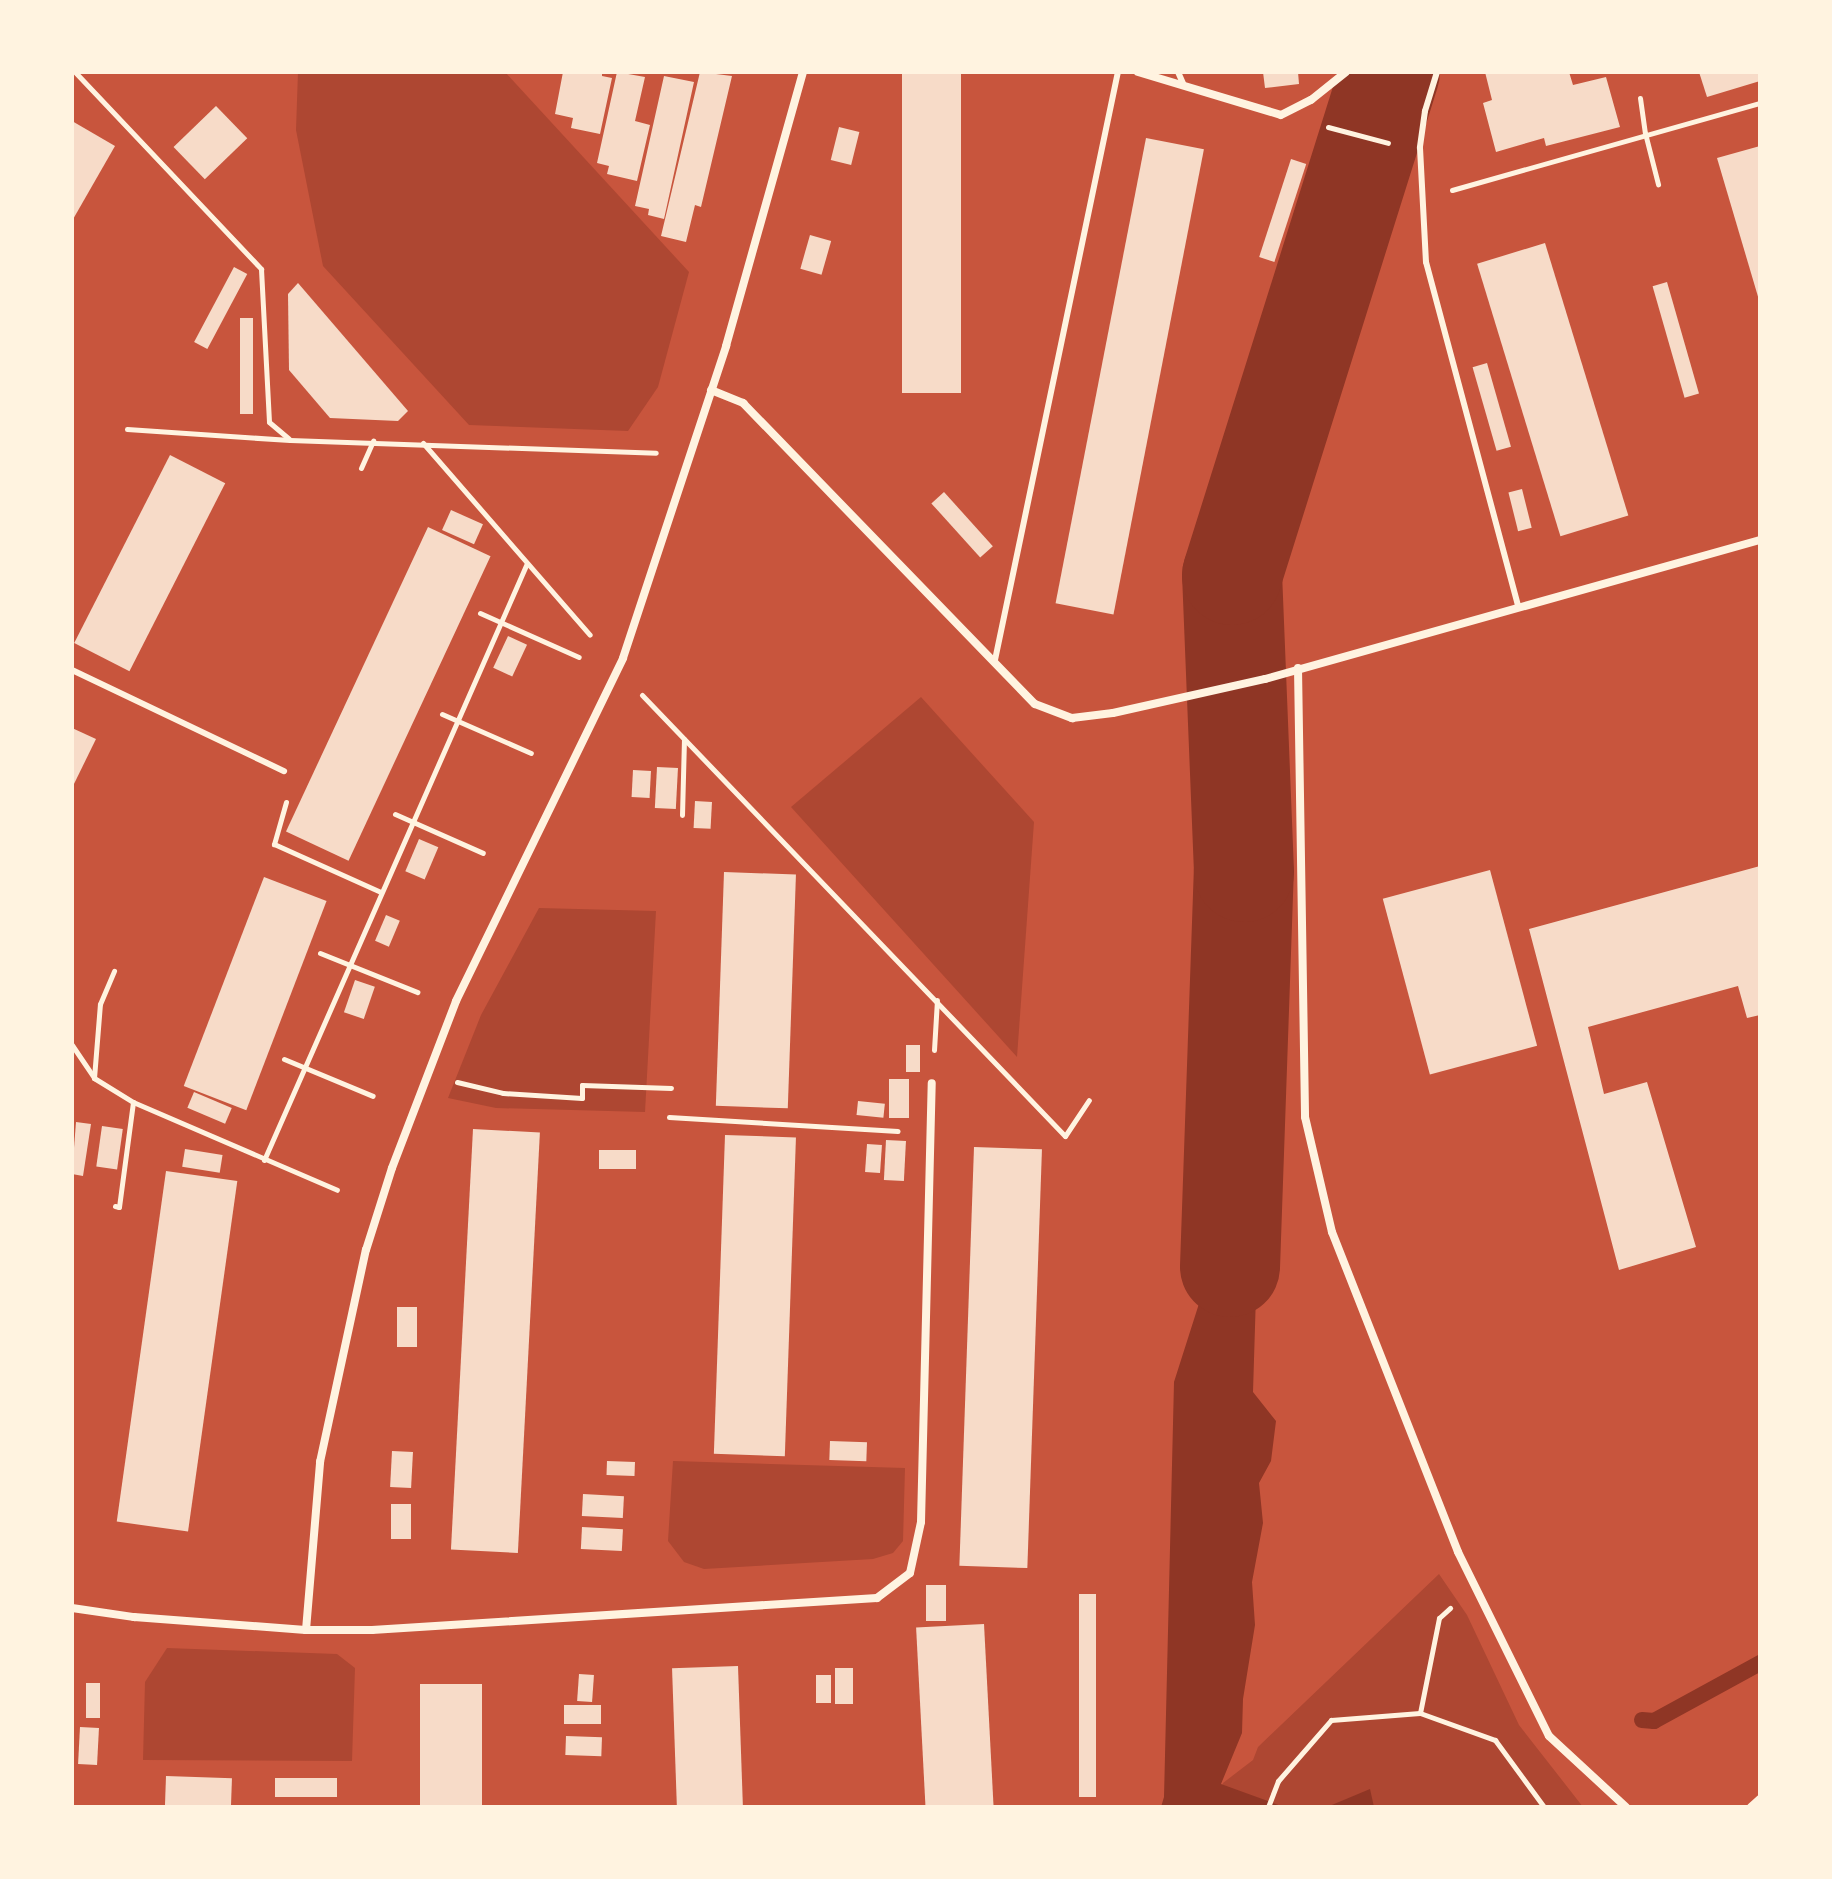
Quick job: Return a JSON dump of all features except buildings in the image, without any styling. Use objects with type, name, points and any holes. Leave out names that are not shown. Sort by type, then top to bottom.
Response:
[{"type":"street","points":[[306,1630],[320,1462],[366,1250],[392,1168],[456,1001],[623,658],[711,390],[803,72]]},
{"type":"street","points":[[1138,72],[1183,83],[1281,115],[1311,100],[1346,72]]},
{"type":"street","points":[[711,390],[743,403],[1035,704],[1072,718],[1113,713],[1265,679],[1518,605],[1760,540]]},
{"type":"street","points":[[1298,668],[1305,1117],[1332,1232],[1458,1552],[1549,1736],[1626,1807]]},
{"type":"street","points":[[72,1608],[134,1617],[306,1630],[372,1630],[877,1598],[910,1573],[921,1522],[932,1083]]},
{"type":"street","points":[[1751,1807],[1760,1799]]},
{"type":"lane","points":[[995,660],[1118,72]]},
{"type":"lane","points":[[1178,72],[1183,83]]},
{"type":"lane","points":[[1437,72],[1425,111],[1420,148],[1420,198],[1426,262],[1518,605]]},
{"type":"lane","points":[[72,670],[284,771]]},
{"type":"path","points":[[75,72],[261,269],[269,422],[290,440]]},
{"type":"path","points":[[1640,98],[1658,184]]},
{"type":"path","points":[[1420,198],[1760,103]]},
{"type":"path","points":[[1339,131],[1379,142]]},
{"type":"path","points":[[127,429],[290,440],[423,442],[661,453]]},
{"type":"path","points":[[361,468],[373,441]]},
{"type":"path","points":[[423,442],[590,635]]},
{"type":"path","points":[[264,1160],[527,563]]},
{"type":"path","points":[[480,613],[579,657]]},
{"type":"path","points":[[642,694],[1065,1136],[1089,1100]]},
{"type":"path","points":[[442,714],[531,753]]},
{"type":"path","points":[[682,815],[684,738]]},
{"type":"path","points":[[284,771],[293,780],[274,844],[381,892]]},
{"type":"path","points":[[395,814],[483,853]]},
{"type":"path","points":[[320,953],[417,992]]},
{"type":"path","points":[[94,1078],[100,1004],[114,971]]},
{"type":"path","points":[[932,1083],[937,999]]},
{"type":"path","points":[[72,1045],[94,1078],[133,1102],[337,1190]]},
{"type":"path","points":[[284,1059],[373,1096]]},
{"type":"path","points":[[449,1080],[503,1093],[582,1098],[582,1085],[671,1088]]},
{"type":"path","points":[[115,1206],[119,1207],[133,1102]]},
{"type":"path","points":[[669,1117],[931,1133]]},
{"type":"path","points":[[1420,1713],[1439,1618],[1452,1606],[1460,1618],[1482,1600]]},
{"type":"path","points":[[1268,1807],[1278,1781],[1331,1720],[1420,1713],[1495,1740],[1544,1807]]},
{"type":"shaded area","points":[[298,72],[505,72],[689,272],[658,387],[628,431],[469,425],[323,266],[296,130]]},
{"type":"shaded area","points":[[921,697],[1034,822],[1017,1057],[791,807]]},
{"type":"shaded area","points":[[539,908],[656,911],[645,1112],[496,1108],[448,1098],[481,1015]]},
{"type":"shaded area","points":[[1226,1130],[1246,1130],[1246,1173],[1257,1262],[1253,1392],[1276,1421],[1271,1461],[1259,1483],[1263,1523],[1252,1582],[1255,1625],[1243,1699],[1242,1733],[1221,1784],[1284,1807],[1161,1807],[1164,1797],[1174,1382],[1211,1266]]},
{"type":"shaded area","points":[[673,1461],[905,1468],[903,1541],[893,1553],[873,1559],[704,1569],[684,1562],[668,1541]]},
{"type":"shaded area","points":[[1439,1574],[1467,1615],[1519,1725],[1583,1807],[1213,1807],[1223,1783],[1253,1760],[1258,1747]]},
{"type":"shaded area","points":[[167,1648],[337,1654],[355,1668],[352,1761],[143,1760],[145,1682]]},
{"type":"shaded area","points":[[1370,1789],[1374,1807],[1327,1807]]},
{"type":"waterway","points":[[1230,1267],[1244,872],[1232,575],[1390,72]]},
{"type":"waterway","points":[[1642,1720],[1654,1721],[1760,1663]]}]
